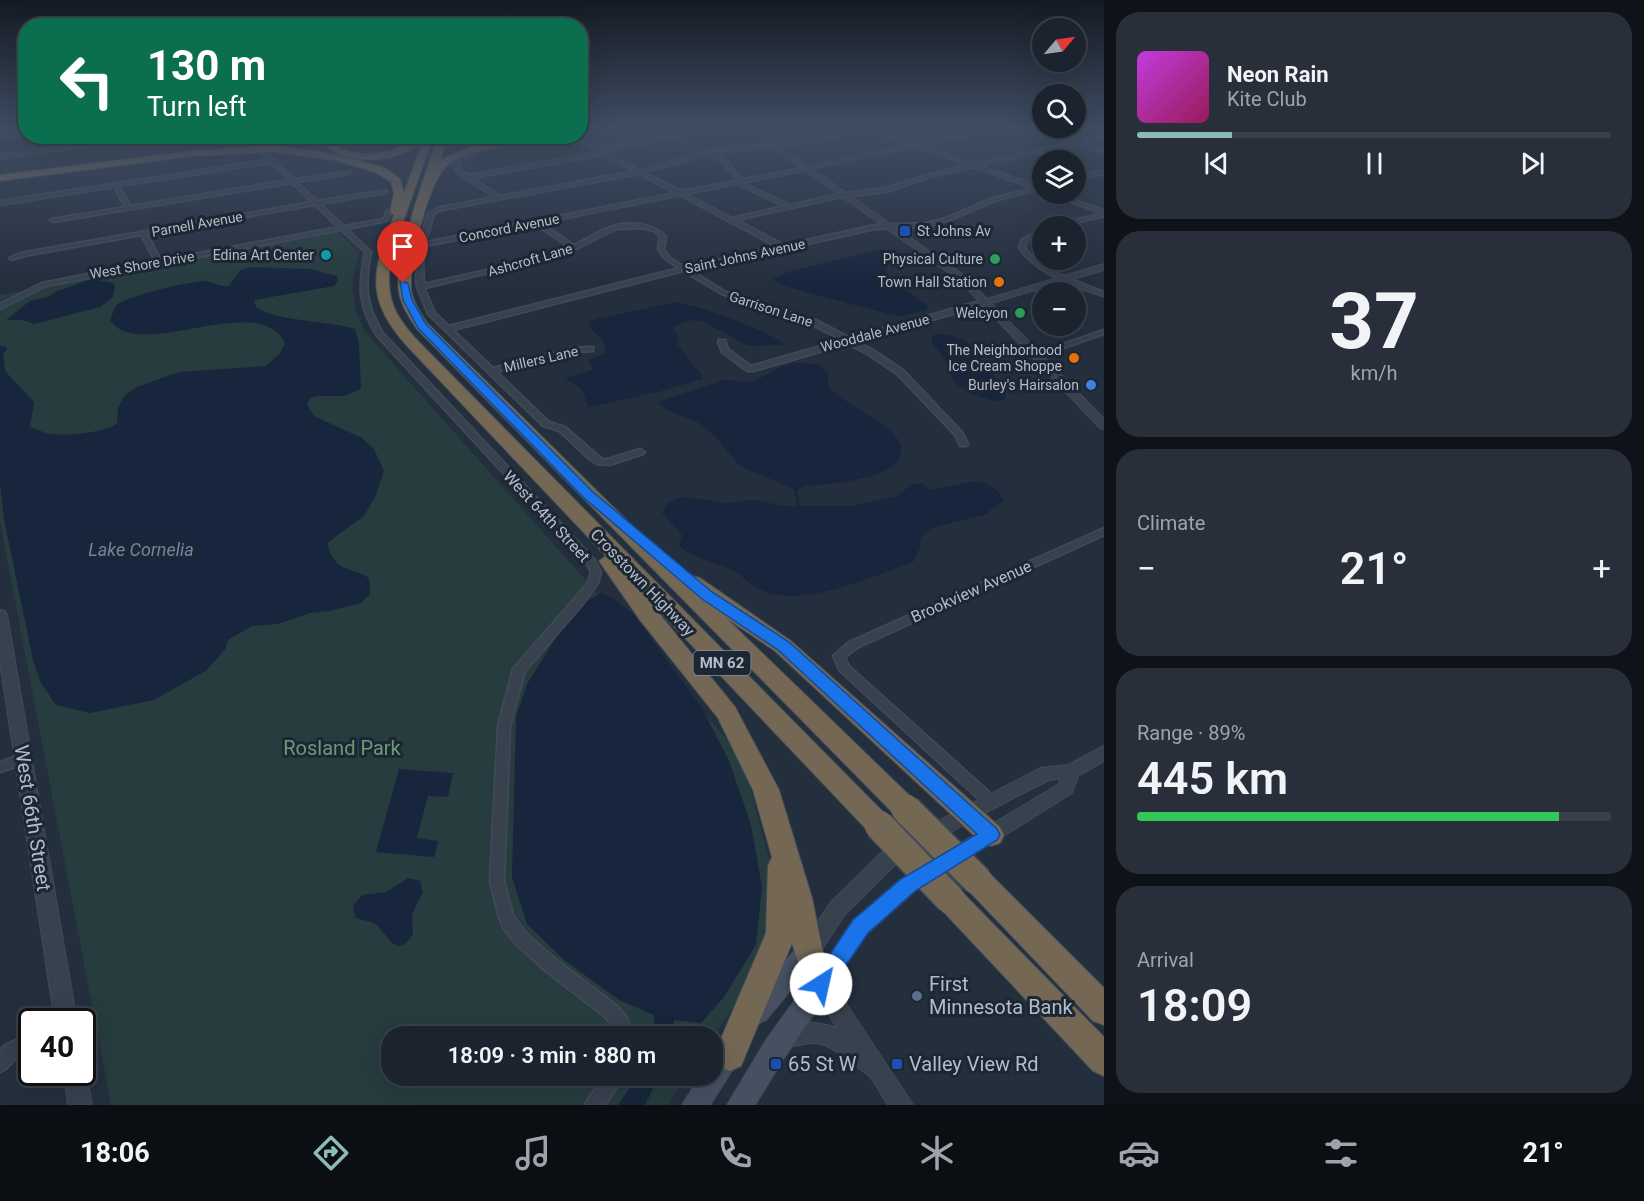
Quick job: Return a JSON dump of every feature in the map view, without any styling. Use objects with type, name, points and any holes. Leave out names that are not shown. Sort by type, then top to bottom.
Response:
[{"type":"highway","points":[[390,246],[399,193],[394,180]]},
{"type":"highway","name":"Crosstown Highway","points":[[414,180],[382,269],[381,281],[386,305],[396,324],[1104,1060]]},
{"type":"highway","name":"Crosstown Highway","points":[[431,180],[405,264],[403,283],[412,311],[422,326],[978,881],[1104,1010]]},
{"type":"highway","points":[[589,495],[707,596],[783,646],[991,835]]},
{"type":"highway","points":[[565,501],[647,615],[727,713],[766,790],[798,898],[808,952]]},
{"type":"highway","points":[[730,1055],[781,933],[782,842]]},
{"type":"highway","points":[[1015,919],[1104,1000]]},
{"type":"main road","points":[[694,1105],[764,1003],[808,952],[821,984],[783,1037],[740,1105]]},
{"type":"street","points":[[0,203],[151,180]]},
{"type":"street","points":[[53,220],[302,180]]},
{"type":"street","points":[[472,180],[499,198]]},
{"type":"street","points":[[598,180],[433,211],[422,245],[420,287],[424,302],[447,329],[546,424],[562,429],[592,458],[600,462],[609,462],[640,452]]},
{"type":"street","points":[[654,180],[785,248]]},
{"type":"street","name":"Concord Avenue","points":[[422,245],[748,180]]},
{"type":"street","points":[[823,180],[962,278],[1104,426]]},
{"type":"street","points":[[731,220],[886,190],[918,180]]},
{"type":"street","points":[[1016,180],[1032,185]]},
{"type":"street","name":"West 64th Street","points":[[293,181],[368,252],[361,282],[369,314],[380,334],[590,561],[596,572],[593,583],[579,601],[519,669],[504,726],[496,881],[501,904],[513,929],[544,959],[611,1011],[623,1026]]},
{"type":"street","points":[[741,181],[790,207]]},
{"type":"street","points":[[115,185],[129,208]]},
{"type":"street","name":"Saint Johns Avenue","points":[[447,329],[684,269],[875,227],[912,227],[938,222],[992,200],[1032,190]]},
{"type":"street","name":"Parnell Avenue","points":[[12,258],[22,254],[384,191]]},
{"type":"street","points":[[1079,204],[1104,213]]},
{"type":"street","name":"West Shore Drive","points":[[0,307],[44,284],[385,220],[389,211]]},
{"type":"street","points":[[1086,218],[1104,213]]},
{"type":"street","points":[[536,222],[574,248]]},
{"type":"street","name":"Ashcroft Lane","points":[[420,287],[528,263],[574,248],[608,228],[623,225],[641,226],[660,233],[664,254],[684,269]]},
{"type":"street","points":[[143,233],[159,262]]},
{"type":"street","points":[[1032,235],[1026,237],[1022,246],[1023,251],[1032,261]]},
{"type":"street","name":"Wooddale Avenue","points":[[722,342],[725,350],[750,369],[1104,267]]},
{"type":"street","name":"Garrison Lane","points":[[684,269],[724,293],[796,315],[849,340],[900,372],[959,434],[963,444]]},
{"type":"street","points":[[1048,270],[1104,294]]},
{"type":"street","points":[[1035,355],[1104,332]]},
{"type":"street","name":"Millers Lane","points":[[491,370],[572,350],[590,349]]},
{"type":"street","name":"Brookview Avenue","points":[[991,802],[844,668],[839,656],[853,645],[1104,531]]},
{"type":"street","name":"West 66th Street","points":[[0,615],[64,1008]]},
{"type":"street","points":[[808,952],[838,908],[888,859],[967,814],[1047,773],[1071,772],[1104,753]]},
{"type":"street","points":[[0,767],[23,759]]},
{"type":"street","points":[[901,1105],[821,984],[860,927],[908,885],[1066,788],[1071,772]]},
{"type":"street","points":[[783,1037],[816,1032],[838,1039],[879,1072]]},
{"type":"street","points":[[0,1063],[10,1051],[18,1047]]},
{"type":"street","points":[[77,1086],[80,1105]]},
{"type":"street","points":[[594,1105],[608,1086]]},
{"type":"green space","name":"Rosland Park","points":[[337,231],[359,253],[354,274],[353,293],[354,303],[365,332],[742,756],[774,878],[759,967],[721,1026],[381,1026],[381,1086],[681,1086],[668,1105],[111,1105],[96,1026],[96,1008],[93,1008],[0,522],[0,295]]},
{"type":"water","points":[[882,249],[897,253],[885,269],[891,280],[928,306],[926,310],[902,316],[892,315],[784,286],[773,279],[787,272]]},
{"type":"water","name":"Lake Cornelia","points":[[252,267],[310,269],[337,276],[338,280],[334,286],[254,300],[256,307],[277,316],[355,329],[359,344],[361,389],[344,396],[310,398],[307,404],[314,416],[362,438],[374,449],[384,471],[375,497],[364,516],[327,543],[330,553],[338,564],[369,578],[370,594],[361,603],[310,613],[278,624],[252,626],[228,640],[226,648],[207,670],[154,700],[90,713],[56,705],[41,683],[33,660],[4,519],[0,483],[0,346],[5,346],[7,349],[3,354],[5,371],[34,402],[30,427],[59,435],[104,429],[117,423],[118,408],[125,395],[137,387],[179,372],[266,366],[280,353],[285,343],[273,329],[256,323],[234,323],[161,334],[139,334],[121,330],[110,321],[117,305],[134,297],[199,281],[229,286],[240,270]]},
{"type":"water","points":[[92,279],[113,283],[115,286],[113,297],[100,307],[34,324],[23,320],[6,320],[30,301],[50,296],[57,291]]},
{"type":"water","points":[[676,302],[718,313],[783,342],[782,345],[748,346],[704,322],[691,320],[672,327],[679,338],[677,344],[703,379],[658,392],[589,407],[582,390],[565,378],[593,370],[589,360],[605,354],[604,343],[590,328],[589,322]]},
{"type":"water","points":[[933,335],[957,337],[972,347],[1006,389],[1005,400],[994,401],[974,395],[956,384],[947,364],[932,342]]},
{"type":"water","points":[[796,363],[818,364],[829,374],[827,378],[829,387],[836,394],[887,427],[898,440],[901,453],[896,463],[868,477],[806,486],[796,490],[740,466],[714,435],[697,422],[668,410],[657,402],[724,380],[753,382],[781,367]]},
{"type":"water","points":[[976,481],[993,487],[1003,501],[986,514],[935,527],[921,538],[920,548],[913,562],[859,582],[798,596],[763,591],[732,570],[690,554],[679,545],[682,535],[662,513],[668,502],[683,497],[727,503],[753,500],[785,506],[852,506],[897,496],[912,484],[922,483],[930,490]]},
{"type":"water","points":[[602,593],[617,601],[634,615],[703,710],[729,761],[751,825],[762,887],[756,945],[724,997],[701,1023],[674,1020],[673,1026],[655,1026],[654,1015],[619,1000],[563,959],[527,924],[512,877],[516,717],[527,684],[563,626],[586,601]]},
{"type":"water","points":[[399,769],[453,773],[448,797],[428,796],[417,838],[438,841],[434,857],[376,852]]},
{"type":"water","points":[[408,878],[420,881],[423,892],[412,914],[413,934],[402,946],[392,942],[374,923],[355,917],[353,906],[362,895],[386,892]]},
{"type":"water","points":[[631,1086],[654,1086],[645,1105],[618,1105]]},
{"type":"waterway","points":[[796,490],[798,505]]},
{"type":"place","name":"St Johns Av","points":[[905,231]]},
{"type":"place","name":"Edina Art Center","points":[[326,255]]},
{"type":"place","name":"Physical Culture","points":[[995,259]]},
{"type":"place","name":"Town Hall Station","points":[[999,282]]},
{"type":"place","name":"Welcyon","points":[[1020,313]]},
{"type":"place","name":"The Neighborhood Ice Cream Shoppe","points":[[1074,358]]},
{"type":"place","name":"Burley's Hairsalon","points":[[1091,385]]},
{"type":"place","name":"First Minnesota Bank","points":[[917,996]]},
{"type":"place","name":"65 St W","points":[[776,1064]]},
{"type":"place","name":"Valley View Rd","points":[[897,1064]]},
{"type":"route","points":[[403,283],[407,300],[422,326],[589,495],[707,596],[783,646],[991,835],[908,885],[860,927],[821,984]]}]
